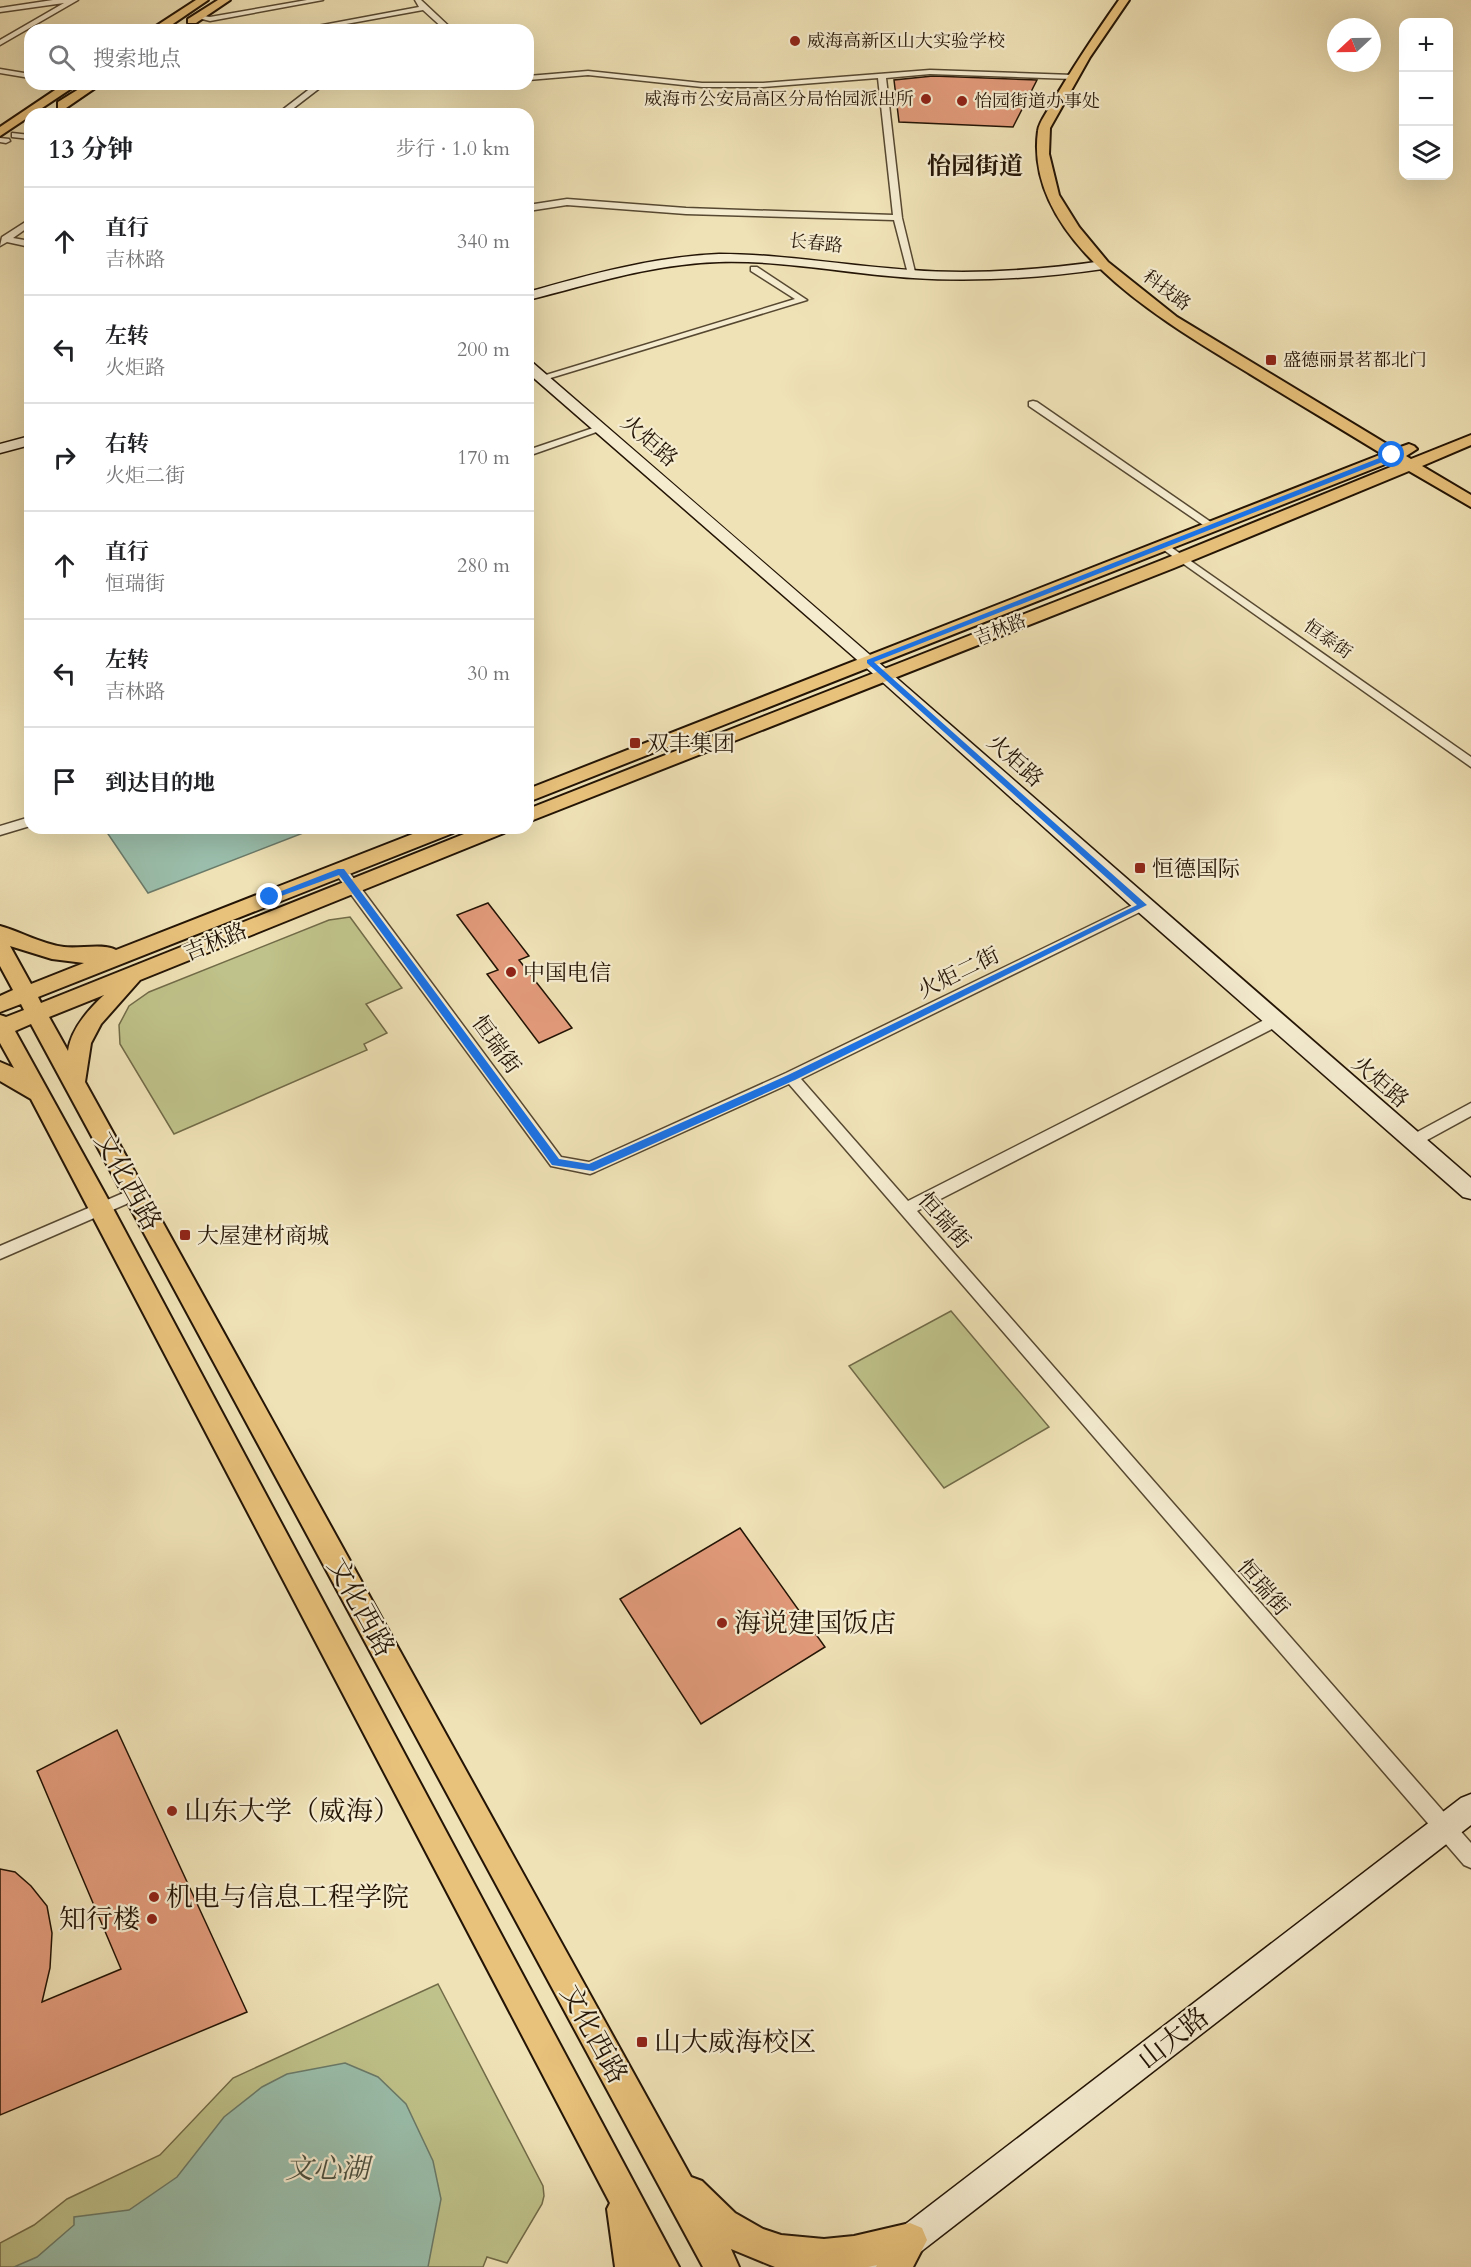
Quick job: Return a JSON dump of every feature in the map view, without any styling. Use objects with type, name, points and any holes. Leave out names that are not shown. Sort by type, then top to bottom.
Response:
[{"type":"main road","points":[[165,24],[203,0]]},
{"type":"main road","points":[[187,24],[225,0]]},
{"type":"main road","name":"科技路","points":[[1124,0],[1073,77],[1044,128],[1044,154],[1053,195],[1073,229],[1103,265],[1172,320],[1471,502]]},
{"type":"main road","points":[[42,108],[66,90]]},
{"type":"main road","points":[[57,108],[85,90]]},
{"type":"main road","points":[[4,138],[24,122]]},
{"type":"main road","name":"长春路","points":[[534,294],[616,271],[686,260],[764,258],[914,274],[1024,274],[1103,265]]},
{"type":"main road","name":"火炬路","points":[[534,372],[884,674],[1143,905],[1471,1191]]},
{"type":"main road","name":"吉林路","points":[[534,794],[1471,424]]},
{"type":"main road","name":"吉林路","points":[[534,814],[1182,558],[1471,440]]},
{"type":"main road","points":[[0,449],[24,442]]},
{"type":"main road","name":"吉林路","points":[[31,1004],[141,971],[347,878],[434,834]]},
{"type":"main road","name":"吉林路","points":[[1,1020],[136,950],[479,834]]},
{"type":"main road","points":[[0,933],[18,942],[58,955],[85,957],[136,950]]},
{"type":"main road","name":"文化西路","points":[[0,947],[722,2267]]},
{"type":"main road","points":[[74,1082],[80,1043],[93,1019],[123,985],[141,971]]},
{"type":"main road","name":"文化西路","points":[[1,1020],[662,2267]]},
{"type":"main road","points":[[0,1070],[40,1095]]},
{"type":"main road","name":"山大路","points":[[875,2267],[902,2253],[1471,1808]]},
{"type":"main road","points":[[659,2153],[693,2197],[723,2224],[755,2242],[796,2255],[864,2251],[902,2253]]},
{"type":"main road","points":[[622,2192],[632,2267]]},
{"type":"street","points":[[0,10],[72,0]]},
{"type":"street","points":[[32,24],[72,0]]},
{"type":"street","points":[[198,17],[210,19],[319,0]]},
{"type":"street","points":[[416,0],[442,24]]},
{"type":"street","points":[[334,24],[424,8]]},
{"type":"street","points":[[0,43],[24,29]]},
{"type":"street","points":[[0,71],[24,75]]},
{"type":"street","points":[[534,78],[588,73],[652,82],[763,85],[930,72],[1073,77]]},
{"type":"street","points":[[882,77],[898,218],[914,274]]},
{"type":"street","points":[[289,108],[313,90]]},
{"type":"street","points":[[4,138],[24,137]]},
{"type":"street","points":[[534,207],[567,202],[686,211],[898,218]]},
{"type":"street","points":[[3,241],[24,226]]},
{"type":"street","points":[[3,241],[24,243]]},
{"type":"street","points":[[541,378],[802,300],[754,269]]},
{"type":"street","points":[[1033,404],[1213,527]]},
{"type":"street","points":[[534,451],[600,429]]},
{"type":"street","name":"恒泰街","points":[[1165,546],[1471,762]]},
{"type":"street","points":[[0,831],[24,822]]},
{"type":"street","name":"恒瑞街","points":[[347,878],[556,1162],[590,1168],[791,1077],[1471,1858]]},
{"type":"street","name":"火炬二街","points":[[791,1077],[1143,905]]},
{"type":"street","points":[[907,1209],[1275,1021]]},
{"type":"street","points":[[1413,1141],[1471,1109]]},
{"type":"street","points":[[0,1253],[135,1194]]},
{"type":"green space","points":[[350,917],[402,988],[366,1004],[387,1033],[364,1044],[367,1050],[174,1134],[120,1044],[119,1025],[129,1006],[149,992],[329,920]]},
{"type":"green space","points":[[951,1311],[1049,1427],[944,1488],[849,1366]]},
{"type":"green space","points":[[438,1984],[543,2186],[542,2204],[507,2263],[487,2257],[483,2267],[0,2267],[0,2243],[34,2225],[67,2199],[160,2155],[233,2078]]},
{"type":"water","points":[[108,834],[300,834],[148,893]]},
{"type":"water","name":"文心湖","points":[[345,2063],[378,2077],[406,2104],[433,2161],[441,2199],[428,2267],[14,2267],[37,2257],[74,2225],[74,2217],[129,2210],[177,2177],[224,2117],[262,2087],[287,2074]]},
{"type":"building","name":"怡园街道办事处","points":[[933,76],[1037,80],[1013,127],[899,122],[894,80]]},
{"type":"building","name":"中国电信","points":[[488,903],[529,956],[519,960],[572,1028],[539,1043],[487,974],[498,970],[457,915]]},
{"type":"building","name":"海说建国饭店","points":[[740,1528],[825,1647],[701,1724],[620,1599]]},
{"type":"building","name":"知行楼","points":[[117,1730],[247,2012],[0,2115],[0,1869],[15,1872],[31,1886],[47,1906],[52,1933],[50,1968],[42,2002],[121,1969],[37,1771]]},
{"type":"place","name":"威海高新区山大实验学校","points":[[795,41]]},
{"type":"place","name":"威海市公安局高区分局怡园派出所","points":[[926,99]]},
{"type":"place","name":"怡园街道办事处","points":[[962,101]]},
{"type":"place","name":"盛德丽景茗都北门","points":[[1271,360]]},
{"type":"place","name":"双丰集团","points":[[635,743]]},
{"type":"place","name":"恒德国际","points":[[1140,868]]},
{"type":"place","name":"中国电信","points":[[511,972]]},
{"type":"place","name":"大屋建材商城","points":[[185,1235]]},
{"type":"place","name":"海说建国饭店","points":[[722,1623]]},
{"type":"place","name":"山东大学（威海）","points":[[172,1811]]},
{"type":"place","name":"机电与信息工程学院","points":[[154,1897]]},
{"type":"place","name":"知行楼","points":[[152,1919]]},
{"type":"place","name":"山大威海校区","points":[[642,2042]]},
{"type":"district","name":"怡园街道","points":[[975,166]]},
{"type":"route","points":[[270,897],[341,871],[556,1162],[590,1168],[791,1077],[1143,905],[869,662],[1392,455]]}]
